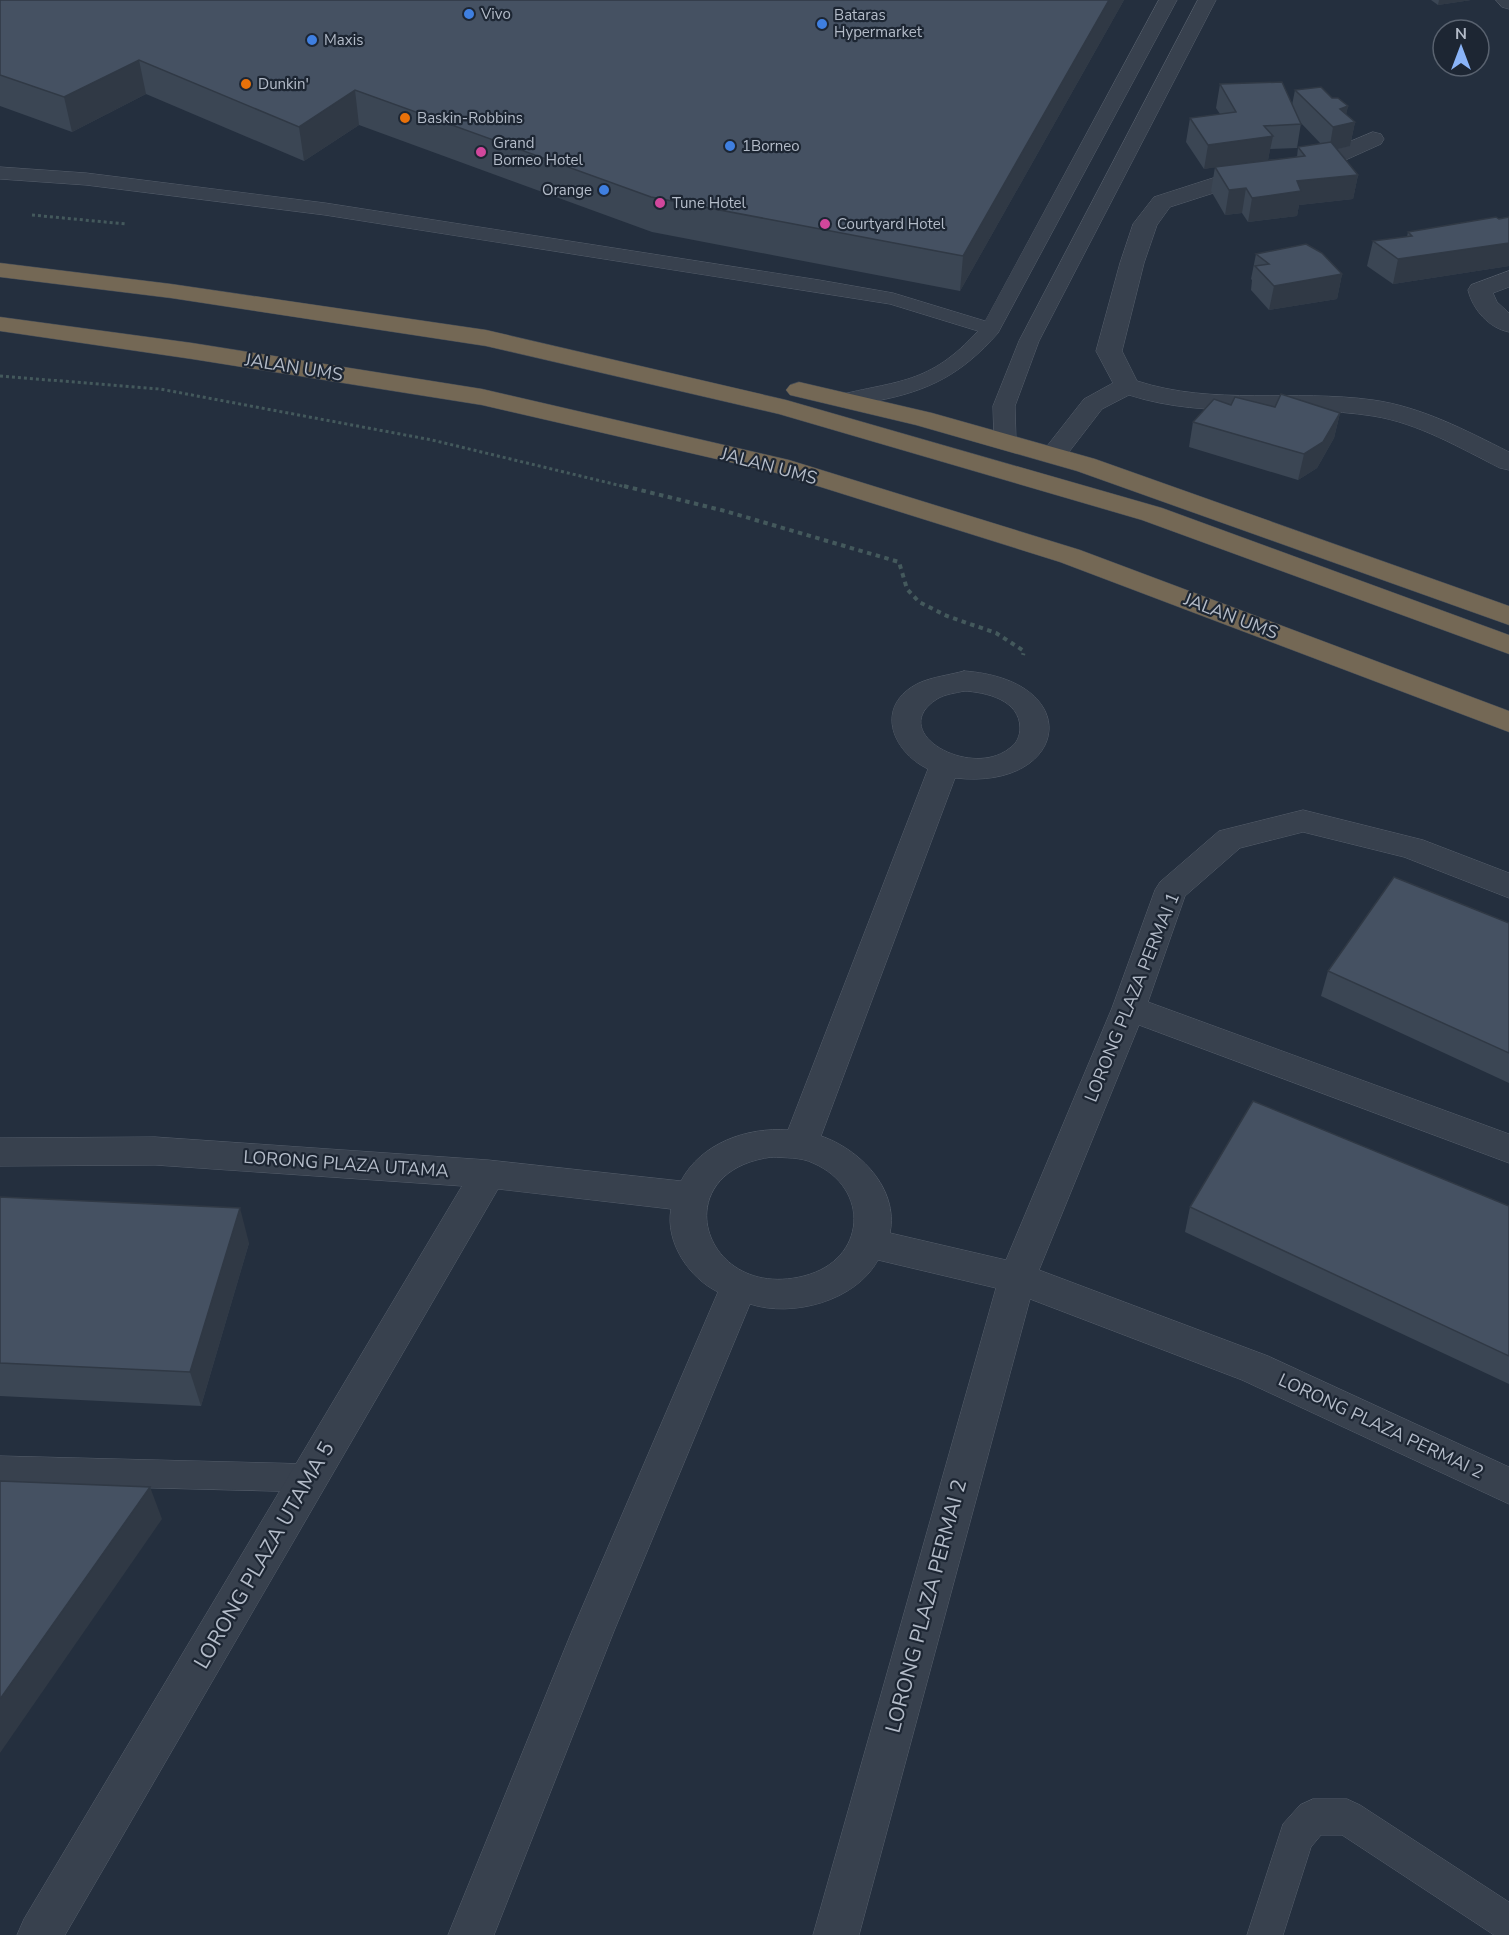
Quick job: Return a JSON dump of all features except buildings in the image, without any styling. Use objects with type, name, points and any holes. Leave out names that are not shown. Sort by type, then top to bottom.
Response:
[{"type":"highway","points":[[0,270],[171,291],[463,335],[786,408],[1118,504],[1509,645]]},
{"type":"highway","name":"JALAN UMS","points":[[0,324],[192,351],[482,397],[780,466],[1070,556],[1509,722]]},
{"type":"highway","points":[[548,353],[696,366],[1005,441],[1053,455],[1509,616]]},
{"type":"street","points":[[1373,139],[1333,157],[1252,173],[1162,202],[1145,224],[1132,263],[1109,351],[1127,386],[1151,396],[1192,401],[1381,409],[1419,420],[1509,462]]},
{"type":"street","points":[[1509,278],[1479,290],[1482,300],[1491,312],[1509,325]]},
{"type":"street","points":[[1053,455],[1093,404],[1127,386]]},
{"type":"street","points":[[964,681],[986,682],[1006,689],[1021,699],[1032,712],[1036,726],[1034,741],[1024,753],[1008,762],[988,768],[966,769],[945,765],[926,756],[912,744],[905,730],[904,715],[912,702],[925,691],[943,684],[964,681]]},
{"type":"street","points":[[800,1144],[945,765]]},
{"type":"street","name":"LORONG PLAZA PERMAI 1","points":[[1017,1278],[1129,1008],[1171,890],[1230,839],[1303,821],[1412,848],[1509,886]]},
{"type":"street","points":[[1129,1008],[1474,1134],[1509,1149]]},
{"type":"street","points":[[772,1143],[800,1144],[829,1154],[852,1170],[868,1192],[874,1217],[869,1243],[854,1265],[831,1282],[801,1293],[769,1293],[739,1286],[712,1270],[695,1248],[687,1222],[691,1197],[702,1176],[721,1160],[745,1148],[772,1143]]},
{"type":"street","name":"LORONG PLAZA UTAMA","points":[[0,1152],[155,1151],[488,1174],[691,1197]]},
{"type":"street","name":"LORONG PLAZA UTAMA 5","points":[[40,1935],[488,1174]]},
{"type":"street","name":"LORONG PLAZA PERMAI 2","points":[[869,1243],[1017,1278],[1255,1368],[1509,1486]]},
{"type":"street","name":"LORONG PLAZA PERMAI 2","points":[[836,1935],[1017,1278]]},
{"type":"street","points":[[471,1935],[593,1631],[739,1286]]},
{"type":"lane","points":[[842,400],[885,393],[922,383],[947,372],[974,351],[991,329],[1168,0]]},
{"type":"lane","points":[[1005,441],[1004,406],[1029,341],[1207,0]]},
{"type":"lane","points":[[0,155],[21,158],[86,179]]},
{"type":"lane","points":[[0,172],[86,179],[325,209],[819,286],[893,300],[991,329]]},
{"type":"lane","points":[[0,1470],[310,1478]]},
{"type":"lane","points":[[1265,1935],[1296,1837],[1313,1817],[1347,1817],[1509,1923]]},
{"type":"path","points":[[0,376],[160,389],[432,440],[725,511],[900,562],[908,591],[927,607],[1001,634],[1024,651],[1018,673],[1006,689]]},
{"type":"place","name":"Vivo","points":[[469,14]]},
{"type":"place","name":"Bataras Hypermarket","points":[[822,24]]},
{"type":"place","name":"Maxis","points":[[312,40]]},
{"type":"place","name":"Dunkin'","points":[[246,84]]},
{"type":"place","name":"Baskin-Robbins","points":[[405,118]]},
{"type":"place","name":"1Borneo","points":[[730,146]]},
{"type":"place","name":"Grand Borneo Hotel","points":[[481,152]]},
{"type":"place","name":"Orange","points":[[604,190]]},
{"type":"place","name":"Tune Hotel","points":[[660,203]]},
{"type":"place","name":"Courtyard Hotel","points":[[825,224]]}]
